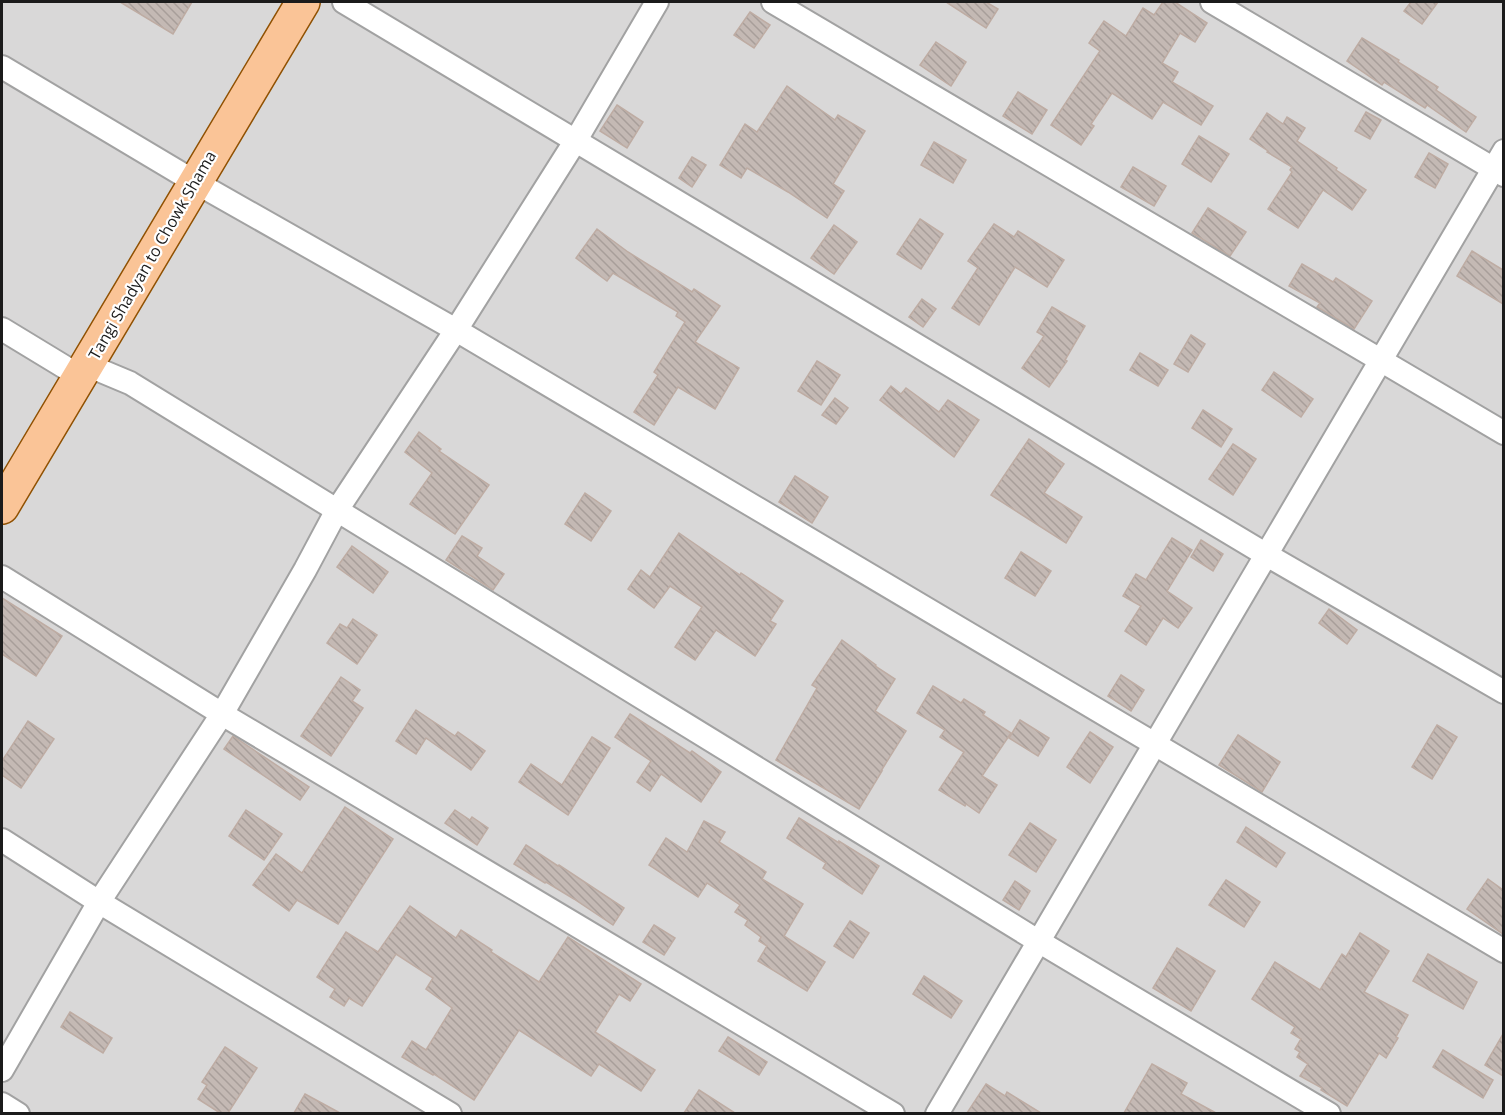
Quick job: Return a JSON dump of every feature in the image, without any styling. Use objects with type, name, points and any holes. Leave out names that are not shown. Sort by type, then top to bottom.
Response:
[{"type":"main road","name":"Tangi Shadyan to Chowk Shama","points":[[2,507],[303,2]]},
{"type":"street","points":[[344,2],[1265,554],[1503,692]]},
{"type":"street","points":[[2,1070],[99,902],[222,714],[337,510],[456,330],[576,140],[657,2]]},
{"type":"street","points":[[772,2],[1503,433]]},
{"type":"street","points":[[936,1113],[1380,360],[1500,165],[1212,2]]},
{"type":"street","points":[[2,67],[195,182],[456,330],[1503,951]]},
{"type":"street","points":[[2,329],[84,371],[130,383],[1038,941],[1329,1113]]},
{"type":"street","points":[[2,578],[222,714],[893,1113]]},
{"type":"street","points":[[2,840],[99,902],[450,1113]]},
{"type":"street","points":[[2,1104],[18,1113]]},
{"type":"shaded area","points":[[2,2],[1503,2],[1503,1113],[2,1113]]},
{"type":"building","points":[[120,2],[192,2],[173,34]]},
{"type":"building","points":[[946,2],[986,2],[998,9],[986,28]]},
{"type":"building","points":[[1163,2],[1175,2],[1207,23],[1195,42],[1180,33],[1162,63],[1178,72],[1172,82],[1213,106],[1201,125],[1163,102],[1152,119],[1112,93],[1091,124],[1094,126],[1081,145],[1051,125],[1100,51],[1089,43],[1104,21],[1126,36],[1143,8],[1154,15]]},
{"type":"building","points":[[1411,2],[1438,2],[1422,24],[1404,11]]},
{"type":"building","points":[[750,12],[770,25],[754,48],[734,35]]},
{"type":"building","points":[[1362,38],[1438,87],[1436,90],[1476,117],[1466,132],[1427,105],[1425,108],[1384,82],[1382,85],[1347,61]]},
{"type":"building","points":[[936,42],[966,62],[951,86],[920,65]]},
{"type":"building","points":[[787,86],[835,120],[838,115],[865,131],[833,184],[844,191],[827,218],[747,168],[741,178],[720,165],[745,124],[757,132]]},
{"type":"building","points":[[1018,92],[1047,110],[1032,134],[1003,116]]},
{"type":"building","points":[[617,105],[643,122],[627,148],[600,131]]},
{"type":"building","points":[[1366,112],[1381,120],[1370,139],[1355,131]]},
{"type":"building","points":[[1267,113],[1283,124],[1287,117],[1305,128],[1297,141],[1366,190],[1352,210],[1323,190],[1298,228],[1268,209],[1292,172],[1290,170],[1292,167],[1250,139]]},
{"type":"building","points":[[1199,136],[1229,154],[1211,182],[1182,164]]},
{"type":"building","points":[[934,142],[966,160],[953,183],[921,165]]},
{"type":"building","points":[[1429,153],[1448,164],[1435,188],[1415,177]]},
{"type":"building","points":[[692,157],[706,165],[692,187],[679,178]]},
{"type":"building","points":[[1133,167],[1166,186],[1154,206],[1121,187]]},
{"type":"building","points":[[1208,208],[1246,232],[1230,256],[1192,233]]},
{"type":"building","points":[[920,219],[943,234],[921,269],[897,254]]},
{"type":"building","points":[[994,224],[1014,237],[1018,231],[1064,260],[1047,287],[1015,267],[979,325],[952,308],[978,268],[968,261]]},
{"type":"building","points":[[834,225],[857,242],[834,274],[811,258]]},
{"type":"building","points":[[597,229],[628,252],[692,292],[694,289],[720,306],[695,342],[739,368],[715,409],[678,387],[654,425],[634,412],[658,375],[654,372],[685,322],[676,316],[678,312],[613,273],[607,281],[576,258]]},
{"type":"building","points":[[1472,251],[1503,270],[1503,304],[1457,276]]},
{"type":"building","points":[[1302,264],[1333,282],[1336,278],[1372,301],[1354,329],[1317,307],[1320,303],[1289,286]]},
{"type":"building","points":[[922,299],[936,309],[923,327],[909,317]]},
{"type":"building","points":[[1052,307],[1085,326],[1065,360],[1067,361],[1049,387],[1022,368],[1044,336],[1037,332]]},
{"type":"building","points":[[1191,335],[1205,344],[1188,372],[1174,364]]},
{"type":"building","points":[[1140,353],[1168,370],[1158,386],[1130,370]]},
{"type":"building","points":[[817,361],[840,375],[821,405],[798,391]]},
{"type":"building","points":[[1274,372],[1313,399],[1301,417],[1262,390]]},
{"type":"building","points":[[891,386],[901,394],[906,388],[939,412],[948,400],[979,420],[954,457],[880,400]]},
{"type":"building","points":[[835,398],[848,408],[836,424],[822,415]]},
{"type":"building","points":[[1203,410],[1232,429],[1221,447],[1192,428]]},
{"type":"building","points":[[419,432],[441,449],[439,451],[489,485],[455,534],[410,504],[432,473],[405,452]]},
{"type":"building","points":[[1029,439],[1064,464],[1044,493],[1082,517],[1066,543],[991,495]]},
{"type":"building","points":[[1233,444],[1256,459],[1233,495],[1209,479]]},
{"type":"building","points":[[795,476],[828,497],[812,523],[779,502]]},
{"type":"building","points":[[585,493],[611,511],[591,541],[565,524]]},
{"type":"building","points":[[679,533],[783,601],[770,621],[776,624],[755,656],[716,630],[695,660],[675,647],[702,607],[670,586],[654,608],[628,589],[641,570],[650,577]]},
{"type":"building","points":[[462,536],[482,548],[477,556],[504,574],[493,590],[446,560]]},
{"type":"building","points":[[1172,538],[1192,550],[1167,591],[1192,608],[1178,628],[1163,618],[1146,645],[1125,631],[1141,606],[1123,596],[1136,574],[1146,580]]},
{"type":"building","points":[[1201,540],[1223,554],[1213,571],[1191,557]]},
{"type":"building","points":[[352,546],[388,572],[373,593],[337,567]]},
{"type":"building","points":[[1021,552],[1051,571],[1035,596],[1005,578]]},
{"type":"building","points":[[2,598],[62,636],[36,676],[2,654]]},
{"type":"building","points":[[1329,609],[1357,630],[1347,644],[1319,623]]},
{"type":"building","points":[[353,619],[377,635],[357,664],[327,643],[340,624],[347,628]]},
{"type":"building","points":[[842,640],[895,679],[875,711],[906,731],[859,809],[776,760],[817,688],[812,685]]},
{"type":"building","points":[[1121,675],[1144,690],[1131,711],[1108,696]]},
{"type":"building","points":[[341,677],[360,690],[352,701],[363,708],[331,756],[301,736]]},
{"type":"building","points":[[933,686],[961,703],[964,699],[985,712],[983,715],[1011,733],[982,776],[997,785],[979,813],[939,790],[964,752],[940,737],[945,730],[917,713]]},
{"type":"building","points":[[416,710],[455,736],[458,732],[485,751],[471,770],[426,738],[416,754],[396,741]]},
{"type":"building","points":[[630,714],[690,753],[692,751],[721,772],[701,802],[661,774],[650,791],[637,782],[651,761],[615,737]]},
{"type":"building","points":[[1020,720],[1049,738],[1038,756],[1009,738]]},
{"type":"building","points":[[28,721],[54,739],[21,788],[2,775],[2,761]]},
{"type":"building","points":[[1437,725],[1457,737],[1432,779],[1412,767]]},
{"type":"building","points":[[1090,732],[1113,747],[1090,783],[1067,767]]},
{"type":"building","points":[[1238,735],[1280,762],[1262,792],[1219,765]]},
{"type":"building","points":[[233,736],[309,787],[300,800],[224,749]]},
{"type":"building","points":[[592,737],[610,748],[568,815],[519,782],[531,764],[562,785]]},
{"type":"building","points":[[345,807],[393,839],[338,924],[297,900],[289,911],[253,885],[276,854],[302,873]]},
{"type":"building","points":[[246,810],[282,834],[264,860],[229,836]]},
{"type":"building","points":[[455,810],[470,820],[472,817],[488,828],[477,845],[445,823]]},
{"type":"building","points":[[799,818],[879,866],[862,894],[823,868],[826,863],[787,838]]},
{"type":"building","points":[[704,821],[725,832],[719,842],[766,872],[762,879],[803,904],[784,936],[825,962],[807,991],[758,961],[767,946],[759,941],[761,937],[745,925],[748,920],[735,912],[740,905],[707,883],[698,897],[649,865],[666,838],[687,852]]},
{"type":"building","points":[[1030,823],[1056,840],[1036,872],[1009,855]]},
{"type":"building","points":[[1246,827],[1285,853],[1276,867],[1237,842]]},
{"type":"building","points":[[526,845],[624,908],[613,925],[514,864]]},
{"type":"building","points":[[1488,879],[1503,890],[1503,934],[1467,909]]},
{"type":"building","points":[[1226,880],[1260,902],[1244,927],[1209,905]]},
{"type":"building","points":[[1015,881],[1030,891],[1019,910],[1003,900]]},
{"type":"building","points":[[410,906],[456,938],[461,930],[539,982],[568,937],[641,984],[630,1001],[619,994],[595,1032],[655,1070],[641,1091],[599,1064],[591,1076],[519,1030],[474,1100],[434,1074],[402,1057],[412,1041],[426,1050],[452,1008],[426,989],[433,978],[396,954],[362,1006],[349,998],[344,1006],[330,997],[335,989],[317,977],[346,932],[378,952]]},
{"type":"building","points":[[850,921],[869,933],[853,958],[834,946]]},
{"type":"building","points":[[654,925],[675,938],[664,955],[643,942]]},
{"type":"building","points":[[1360,933],[1389,951],[1364,992],[1408,1015],[1386,1058],[1379,1053],[1347,1106],[1300,1076],[1308,1064],[1297,1057],[1300,1052],[1295,1049],[1301,1039],[1291,1033],[1295,1027],[1252,999],[1275,962],[1320,990],[1342,954],[1346,957]]},
{"type":"building","points":[[1177,948],[1215,971],[1191,1011],[1153,988]]},
{"type":"building","points":[[1428,954],[1477,982],[1463,1009],[1413,981]]},
{"type":"building","points":[[924,976],[962,1001],[951,1018],[913,994]]},
{"type":"building","points":[[70,1012],[112,1038],[103,1053],[61,1027]]},
{"type":"building","points":[[1503,1034],[1503,1076],[1485,1065]]},
{"type":"building","points":[[728,1037],[767,1062],[759,1075],[719,1051]]},
{"type":"building","points":[[225,1047],[257,1068],[228,1113],[220,1113],[198,1099],[207,1085],[202,1082]]},
{"type":"building","points":[[1443,1050],[1493,1080],[1483,1098],[1433,1067]]},
{"type":"building","points":[[1152,1064],[1187,1083],[1181,1094],[1216,1113],[1124,1113]]},
{"type":"building","points":[[986,1084],[1005,1096],[1007,1092],[1041,1113],[967,1113]]},
{"type":"building","points":[[699,1090],[735,1113],[684,1113]]},
{"type":"building","points":[[305,1094],[340,1113],[294,1113]]}]
